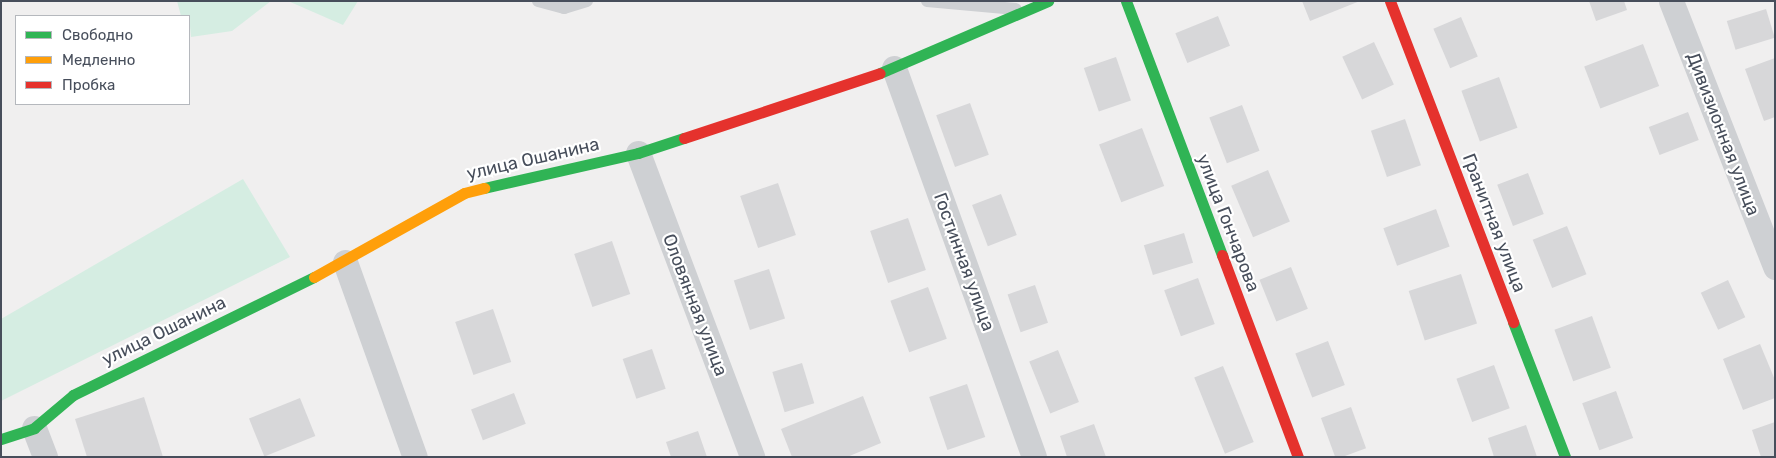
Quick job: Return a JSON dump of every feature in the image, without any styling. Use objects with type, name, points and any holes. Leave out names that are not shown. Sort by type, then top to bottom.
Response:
[{"type":"street","name":"улица Ошанина","points":[[1,440],[34,428],[73,395],[345,262],[464,192],[638,153],[894,68],[1048,1]]},
{"type":"street","name":"улица Гончарова","points":[[1126,1],[1298,457]]},
{"type":"street","name":"Гранитная улица","points":[[1390,1],[1564,457]]},
{"type":"street","name":"Дивизионная улица","points":[[1671,1],[1775,267]]},
{"type":"street","name":"Гостинная улица","points":[[894,68],[1034,457]]},
{"type":"street","name":"Оловянная улица","points":[[638,153],[752,457]]},
{"type":"street","points":[[345,262],[415,457]]},
{"type":"street","points":[[34,428],[44,457]]},
{"type":"lane","points":[[538,1],[564,8],[587,1]]},
{"type":"lane","points":[[928,1],[1026,10]]},
{"type":"green space","points":[[177,1],[271,1],[232,31],[191,37],[190,15],[181,15]]},
{"type":"green space","points":[[288,1],[358,1],[343,25]]},
{"type":"green space","points":[[243,179],[290,257],[1,401],[1,319]]},
{"type":"building","points":[[1302,1],[1360,1],[1310,21]]},
{"type":"building","points":[[1589,1],[1624,1],[1627,10],[1596,21]]},
{"type":"building","points":[[1766,9],[1775,38],[1736,50],[1727,21]]},
{"type":"building","points":[[1218,16],[1230,46],[1187,63],[1175,33]]},
{"type":"building","points":[[1461,17],[1478,57],[1450,68],[1433,29]]},
{"type":"building","points":[[1374,42],[1394,85],[1362,99],[1342,57]]},
{"type":"building","points":[[1643,44],[1659,86],[1600,109],[1584,67]]},
{"type":"building","points":[[1116,57],[1131,100],[1099,112],[1084,68]]},
{"type":"building","points":[[1775,58],[1775,117],[1764,121],[1745,69]]},
{"type":"building","points":[[1499,77],[1517,128],[1480,141],[1461,91]]},
{"type":"building","points":[[970,103],[989,155],[955,167],[936,115]]},
{"type":"building","points":[[1242,105],[1260,151],[1227,163],[1209,118]]},
{"type":"building","points":[[1688,112],[1699,140],[1660,155],[1649,127]]},
{"type":"building","points":[[1405,119],[1421,165],[1387,177],[1371,131]]},
{"type":"building","points":[[1142,128],[1164,186],[1121,202],[1099,144]]},
{"type":"building","points":[[1268,170],[1290,222],[1253,237],[1231,186]]},
{"type":"building","points":[[1528,173],[1544,214],[1513,226],[1497,185]]},
{"type":"building","points":[[778,183],[796,235],[758,248],[740,196]]},
{"type":"building","points":[[1001,194],[1017,235],[988,246],[972,205]]},
{"type":"building","points":[[1436,209],[1450,247],[1397,266],[1383,228]]},
{"type":"building","points":[[908,218],[926,270],[888,283],[870,231]]},
{"type":"building","points":[[1567,226],[1586,274],[1552,288],[1533,240]]},
{"type":"building","points":[[1184,233],[1193,263],[1153,275],[1144,245]]},
{"type":"building","points":[[612,241],[630,294],[592,307],[574,254]]},
{"type":"building","points":[[1291,267],[1308,309],[1276,321],[1259,280]]},
{"type":"building","points":[[769,269],[785,318],[750,330],[734,280]]},
{"type":"building","points":[[1461,274],[1477,323],[1425,340],[1409,291]]},
{"type":"building","points":[[1198,278],[1215,324],[1181,336],[1164,290]]},
{"type":"building","points":[[1728,280],[1745,317],[1718,330],[1701,293]]},
{"type":"building","points":[[1035,285],[1048,323],[1021,332],[1008,294]]},
{"type":"building","points":[[928,287],[947,339],[909,352],[890,301]]},
{"type":"building","points":[[493,309],[511,362],[473,375],[455,322]]},
{"type":"building","points":[[1592,316],[1611,368],[1573,381],[1554,330]]},
{"type":"building","points":[[1328,341],[1345,385],[1312,397],[1295,354]]},
{"type":"building","points":[[1760,344],[1775,380],[1775,398],[1743,410],[1723,359]]},
{"type":"building","points":[[652,349],[666,389],[636,399],[623,359]]},
{"type":"building","points":[[1058,350],[1079,402],[1050,414],[1029,362]]},
{"type":"building","points":[[802,363],[814,403],[785,412],[772,372]]},
{"type":"building","points":[[1494,365],[1510,408],[1472,422],[1456,379]]},
{"type":"building","points":[[1223,366],[1254,442],[1225,454],[1194,378]]},
{"type":"building","points":[[967,384],[985,437],[947,450],[929,397]]},
{"type":"building","points":[[1616,391],[1633,438],[1599,450],[1582,403]]},
{"type":"building","points":[[514,393],[526,424],[483,440],[471,409]]},
{"type":"building","points":[[863,396],[881,443],[847,457],[792,457],[781,429]]},
{"type":"building","points":[[144,397],[163,457],[87,457],[75,419]]},
{"type":"building","points":[[300,398],[315,436],[264,457],[249,419]]},
{"type":"building","points":[[1351,407],[1366,448],[1342,457],[1335,457],[1321,418]]},
{"type":"building","points":[[1775,422],[1775,457],[1761,457],[1752,430]]},
{"type":"building","points":[[1094,424],[1106,457],[1067,457],[1060,436]]},
{"type":"building","points":[[1526,425],[1537,457],[1494,457],[1488,438]]},
{"type":"building","points":[[698,431],[707,457],[671,457],[666,442]]},
{"type":"traffic: fast","points":[[880,73],[1048,1]]},
{"type":"traffic: fast","points":[[1126,1],[1222,255]]},
{"type":"traffic: fast","points":[[484,188],[638,153],[684,138]]},
{"type":"traffic: fast","points":[[1,439],[34,428],[73,395],[314,277]]},
{"type":"traffic: fast","points":[[1513,322],[1565,457]]},
{"type":"traffic: slow","points":[[314,277],[464,193],[484,188]]},
{"type":"traffic: jam","points":[[1390,1],[1513,322]]},
{"type":"traffic: jam","points":[[684,138],[880,73]]},
{"type":"traffic: jam","points":[[1222,255],[1298,457]]}]
